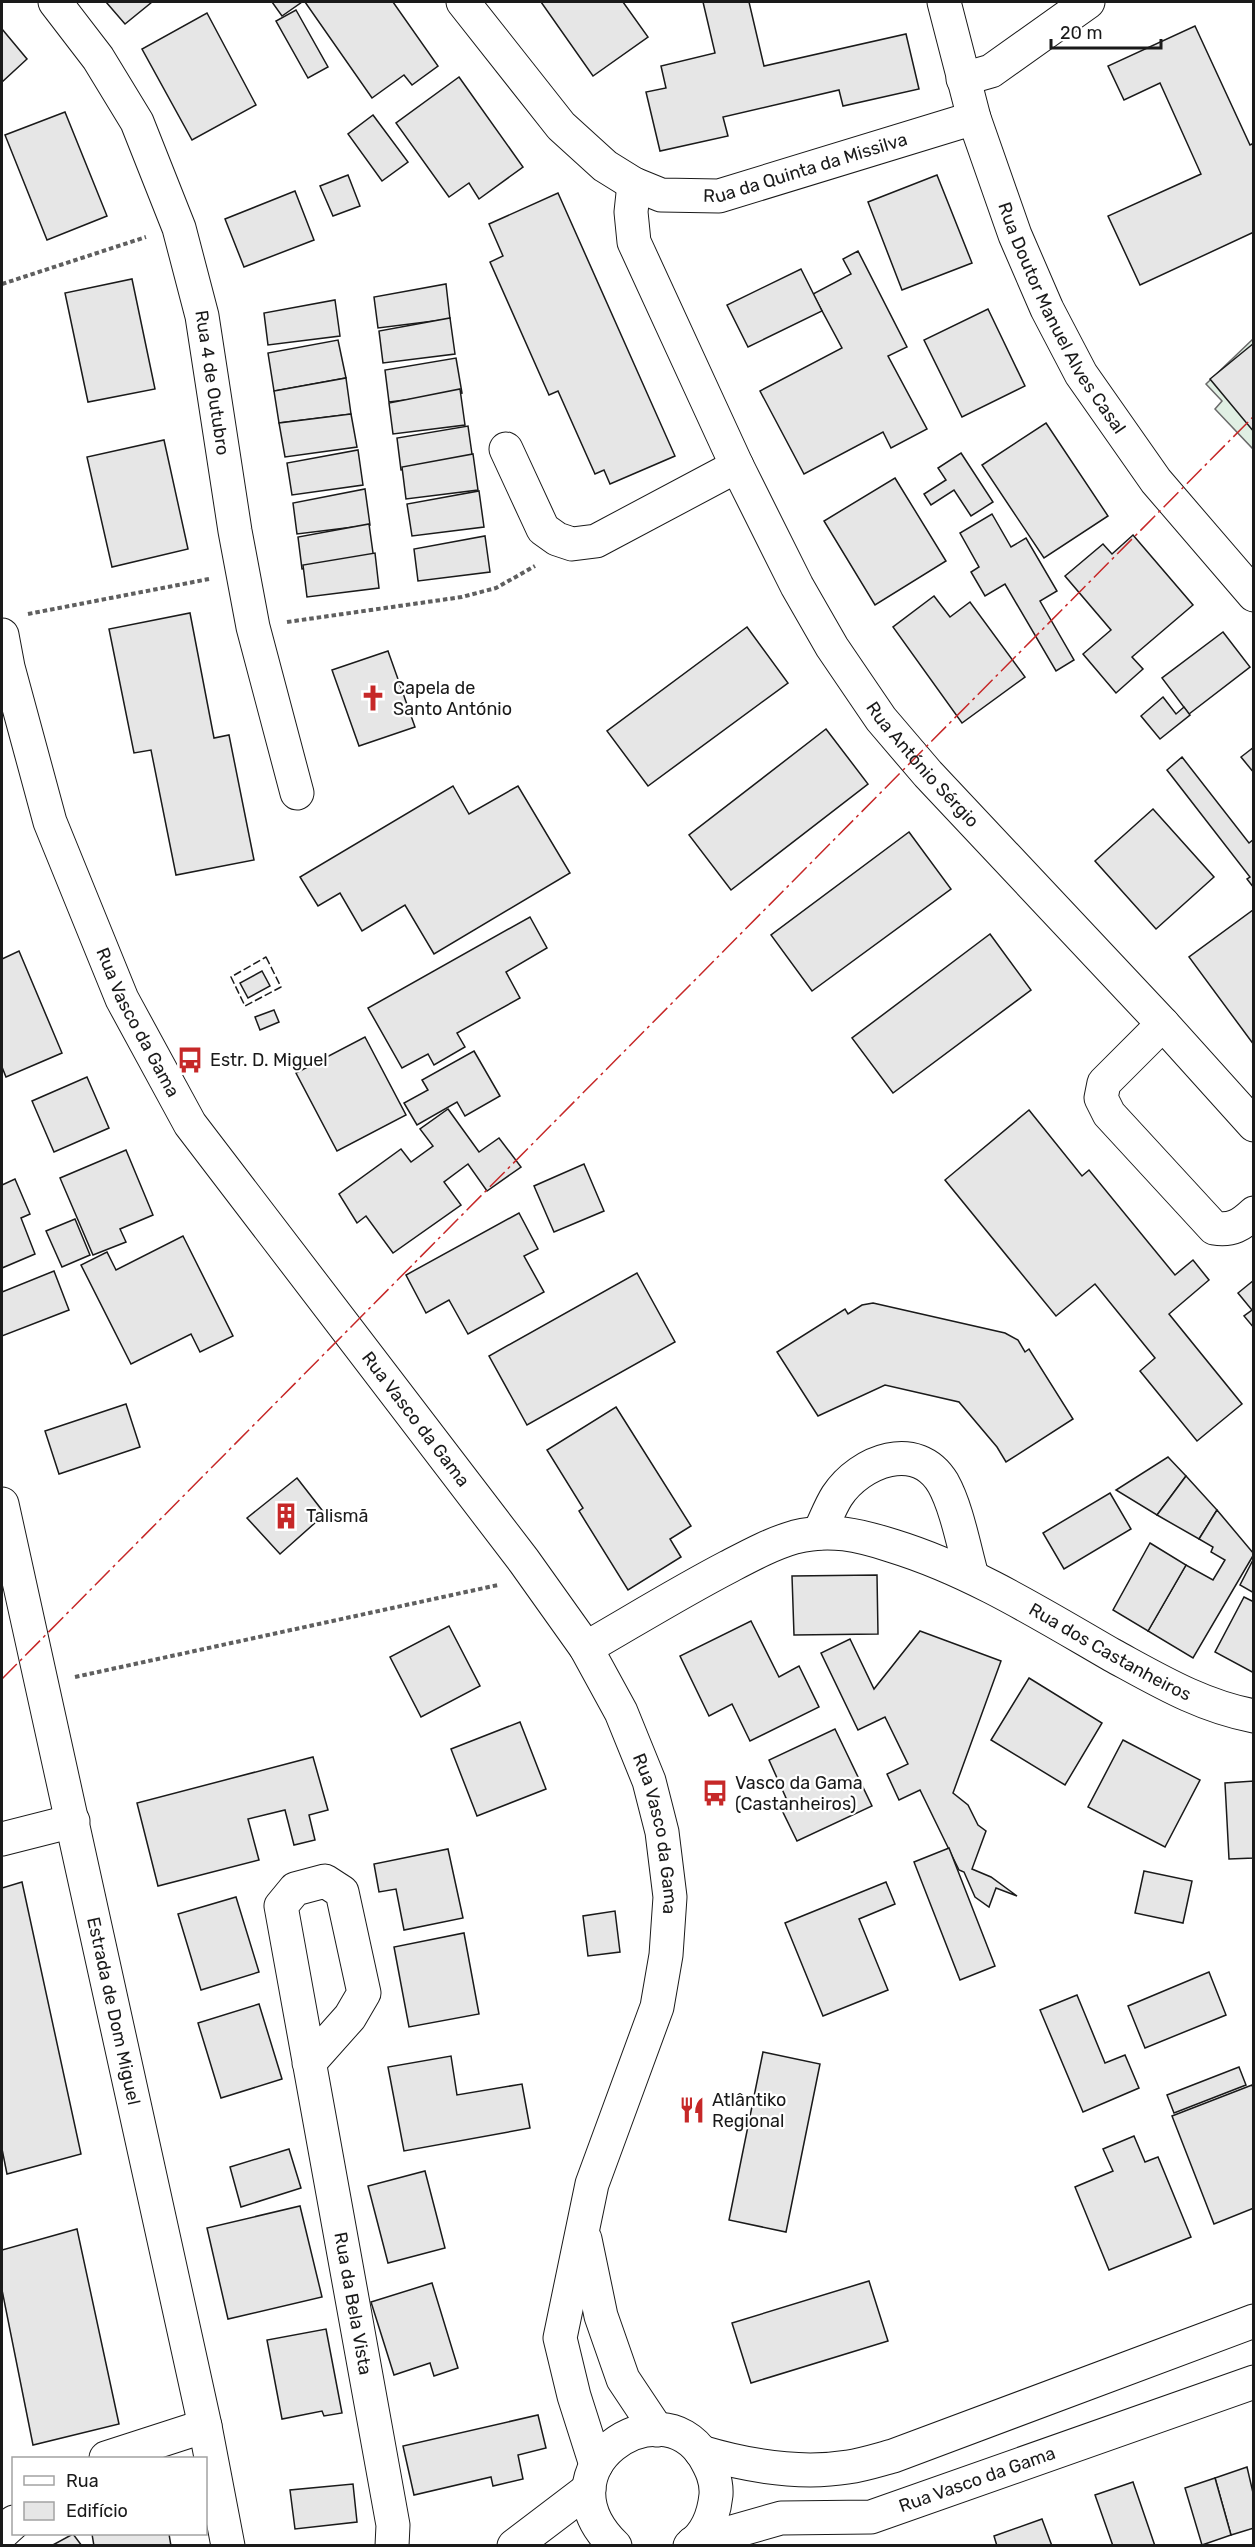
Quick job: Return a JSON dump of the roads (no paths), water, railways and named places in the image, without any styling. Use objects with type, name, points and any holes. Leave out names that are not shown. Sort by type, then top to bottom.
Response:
[{"type":"street","name":"Rua 4 de Outubro","points":[[55,2],[98,58],[137,122],[179,228],[202,316],[235,531],[253,627],[297,793]]},
{"type":"street","name":"Rua da Quinta da Missilva","points":[[463,2],[561,126],[605,166],[634,184],[661,195],[719,196],[974,118]]},
{"type":"street","name":"Rua Doutor Manuel Alves Casal","points":[[944,2],[974,118],[1015,235],[1047,309],[1081,374],[1156,481],[1254,595]]},
{"type":"street","points":[[963,79],[991,71],[1088,2]]},
{"type":"street","points":[[507,449],[543,529],[557,539],[572,544],[596,541],[737,466],[634,242],[631,212],[634,184]]},
{"type":"street","name":"Rua António Sérgio","points":[[737,466],[797,586],[832,647],[880,719],[928,774],[1163,1024],[1254,1125]]},
{"type":"street","name":"Rua Vasco da Gama","points":[[2,635],[50,822],[122,999],[190,1124],[535,1577],[586,1648],[621,1712],[649,1781],[662,1832],[670,1897],[666,1955],[657,2007],[593,2180],[560,2338],[592,2477],[592,2513],[600,2542]]},
{"type":"street","points":[[1163,1024],[1104,1083],[1101,1098],[1109,1114],[1214,1228],[1228,1230],[1241,1224],[1254,1213]]},
{"type":"street","points":[[819,1533],[838,1495],[857,1475],[878,1461],[898,1458],[914,1459],[933,1471],[944,1484],[972,1576]]},
{"type":"street","name":"Estrada de Dom Miguel","points":[[2,1504],[169,2272],[205,2426],[222,2536]]},
{"type":"street","name":"Rua dos Castanheiros","points":[[586,1648],[708,1577],[759,1551],[795,1537],[819,1533],[853,1534],[924,1556],[972,1576],[1187,1696],[1234,1712],[1254,1716]]},
{"type":"street","points":[[2,1839],[72,1821]]},
{"type":"street","name":"Rua da Bela Vista","points":[[309,2063],[350,2017],[364,1993],[342,1892],[325,1881],[295,1889],[281,1906],[309,2063],[393,2525],[392,2546]]},
{"type":"street","name":"Rua Vasco da Gama","points":[[583,2231],[601,2316],[623,2379],[657,2430]]},
{"type":"street","points":[[514,2546],[592,2477],[606,2449],[621,2438],[638,2431],[657,2430],[681,2437],[701,2452],[737,2463],[785,2469],[847,2467],[893,2456],[1254,2321]]},
{"type":"street","name":"Rua Vasco da Gama","points":[[692,2544],[781,2518],[871,2517],[1254,2382]]},
{"type":"street","points":[[109,2457],[205,2426]]},
{"type":"street","points":[[692,2544],[707,2528],[715,2509],[716,2489],[712,2469],[701,2452]]},
{"type":"place","name":"Capela de Santo António","points":[[373,698]]},
{"type":"place","name":"Estr. D. Miguel","points":[[190,1060]]},
{"type":"place","name":"Talismã","points":[[286,1516]]},
{"type":"place","name":"Vasco da Gama (Castanheiros)","points":[[715,1793]]},
{"type":"place","name":"Atlântiko Regional","points":[[692,2110]]}]
